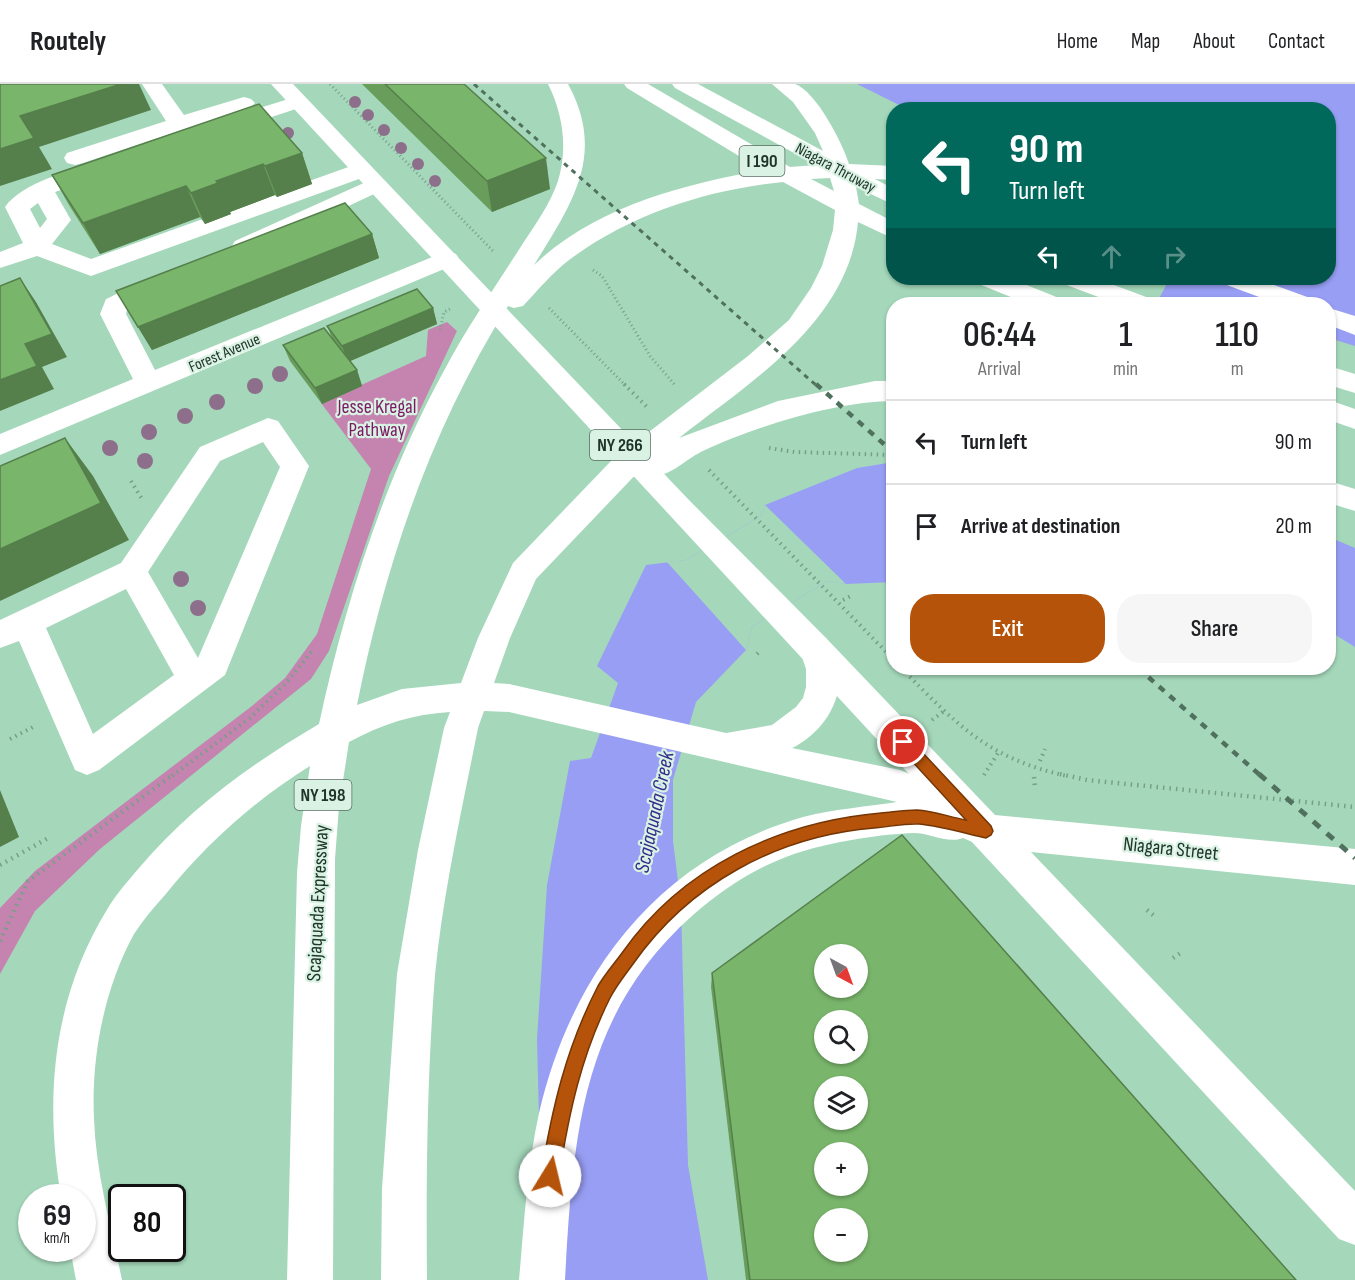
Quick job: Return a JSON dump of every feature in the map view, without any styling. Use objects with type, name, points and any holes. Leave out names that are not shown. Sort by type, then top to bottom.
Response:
[{"type":"main road","points":[[152,84],[179,124]]},
{"type":"main road","points":[[475,338],[548,222],[570,181],[574,146],[572,123],[568,102],[558,84]]},
{"type":"main road","name":"Niagara Thruway","points":[[634,84],[692,122],[797,182],[886,228]]},
{"type":"main road","name":"Niagara Thruway","points":[[682,84],[886,194]]},
{"type":"main road","points":[[404,1280],[404,1189],[416,974],[436,850],[461,728],[495,638],[524,572],[621,469],[748,369],[798,326],[823,289],[834,266],[844,230],[848,200],[826,132],[800,98],[782,84]]},
{"type":"main road","points":[[75,158],[288,92]]},
{"type":"main road","points":[[288,92],[42,189],[17,207],[37,247],[91,268],[369,177]]},
{"type":"main road","name":"NY 266","points":[[288,92],[986,831]]},
{"type":"main road","points":[[475,338],[560,255],[592,234],[648,206],[715,186],[765,176],[827,172],[886,173]]},
{"type":"main road","points":[[222,256],[369,177]]},
{"type":"main road","points":[[0,260],[37,247],[59,220],[42,189]]},
{"type":"main road","name":"Forest Avenue","points":[[0,445],[447,259]]},
{"type":"main road","points":[[148,383],[113,314],[115,305],[179,275]]},
{"type":"main road","points":[[1004,285],[1032,297]]},
{"type":"main road","points":[[1090,285],[1120,297]]},
{"type":"main road","points":[[1251,285],[1283,297]]},
{"type":"main road","points":[[1336,319],[1355,326]]},
{"type":"main road","name":"Scajaquada Expressway","points":[[310,1280],[311,1064],[317,857],[326,768],[370,584],[401,488],[475,338]]},
{"type":"main road","points":[[579,514],[693,443],[778,411],[875,391],[886,391]]},
{"type":"main road","points":[[268,428],[295,466],[213,665],[87,759],[14,629],[132,572],[210,454],[268,428]]},
{"type":"main road","points":[[1336,494],[1355,500]]},
{"type":"main road","points":[[132,572],[193,679]]},
{"type":"main road","points":[[723,746],[770,741],[788,733],[807,720],[820,699],[824,676],[815,648]]},
{"type":"main road","points":[[99,1280],[74,1141],[75,1066],[85,1013],[103,956],[121,921],[168,861],[200,827],[272,771],[349,724],[388,707],[420,700],[468,696],[509,698],[900,786],[986,831],[1355,1223]]},
{"type":"main road","name":"Niagara Street","points":[[542,1280],[550,1176],[558,1122],[579,1049],[605,990],[639,942],[670,909],[712,875],[759,849],[802,833],[844,824],[918,817],[986,831],[1355,867]]},
{"type":"path","points":[[330,84],[498,256]]},
{"type":"path","points":[[590,268],[602,276],[650,356],[678,388]]},
{"type":"path","points":[[546,305],[650,409]]},
{"type":"path","points":[[764,447],[795,452],[886,455]]},
{"type":"path","points":[[706,467],[886,652]]},
{"type":"path","points":[[843,600],[850,596]]},
{"type":"path","points":[[908,675],[958,725],[998,753],[1037,769],[1087,780],[1355,807]]},
{"type":"path","points":[[10,739],[15,736]]},
{"type":"path","points":[[1040,761],[1045,749]]},
{"type":"path","points":[[1034,777],[1035,788]]},
{"type":"path","points":[[0,865],[50,837]]},
{"type":"path","points":[[1147,910],[1157,918]]},
{"type":"path","points":[[1173,958],[1182,952]]},
{"type":"green space","name":"Jesse Kregal Pathway","points":[[447,322],[457,331],[389,476],[329,651],[311,679],[100,849],[35,911],[0,974],[0,908],[35,871],[252,706],[285,678],[317,634],[371,469],[321,403],[426,356],[428,330]]},
{"type":"water","points":[[857,84],[1355,84],[1355,346],[1336,340],[1336,297],[1160,297],[1166,285],[1336,285],[1336,102],[893,102]]},
{"type":"water","name":"Scajaquada Creek","points":[[886,463],[886,582],[846,584],[827,581],[752,627],[746,650],[696,702],[673,780],[673,841],[681,905],[688,1165],[708,1280],[543,1280],[537,1039],[547,885],[570,761],[591,758],[618,683],[597,666],[646,565],[686,560],[761,516],[765,505],[857,468]]},
{"type":"water","points":[[1336,540],[1355,548],[1355,647],[1336,635]]},
{"type":"pier","points":[[765,505],[846,584],[827,581],[752,627],[746,650],[667,562],[686,560],[761,516]]},
{"type":"building","points":[[0,84],[121,84],[20,116],[34,138],[0,149]]},
{"type":"building","points":[[385,84],[464,84],[546,158],[487,181]]},
{"type":"building","points":[[259,104],[302,153],[265,166],[263,164],[191,193],[186,186],[83,223],[52,175]]},
{"type":"building","points":[[345,203],[372,234],[138,327],[116,291]]},
{"type":"building","points":[[20,278],[52,334],[25,344],[37,366],[0,380],[0,286]]},
{"type":"building","points":[[417,289],[433,308],[342,346],[327,326]]},
{"type":"building","points":[[324,328],[357,370],[315,388],[283,345]]},
{"type":"building","points":[[65,438],[101,503],[0,549],[0,466]]},
{"type":"building","points":[[902,835],[1296,1280],[750,1280],[712,973]]},
{"type":"railway","points":[[474,84],[817,386]]},
{"type":"railway","points":[[816,384],[886,446]]},
{"type":"railway","points":[[1146,675],[1261,776]]},
{"type":"railway","points":[[1259,774],[1355,858]]},
{"type":"route","points":[[550,1176],[560,1112],[579,1049],[605,990],[639,942],[670,909],[712,875],[759,849],[802,833],[844,824],[918,817],[986,831],[903,742]]}]
